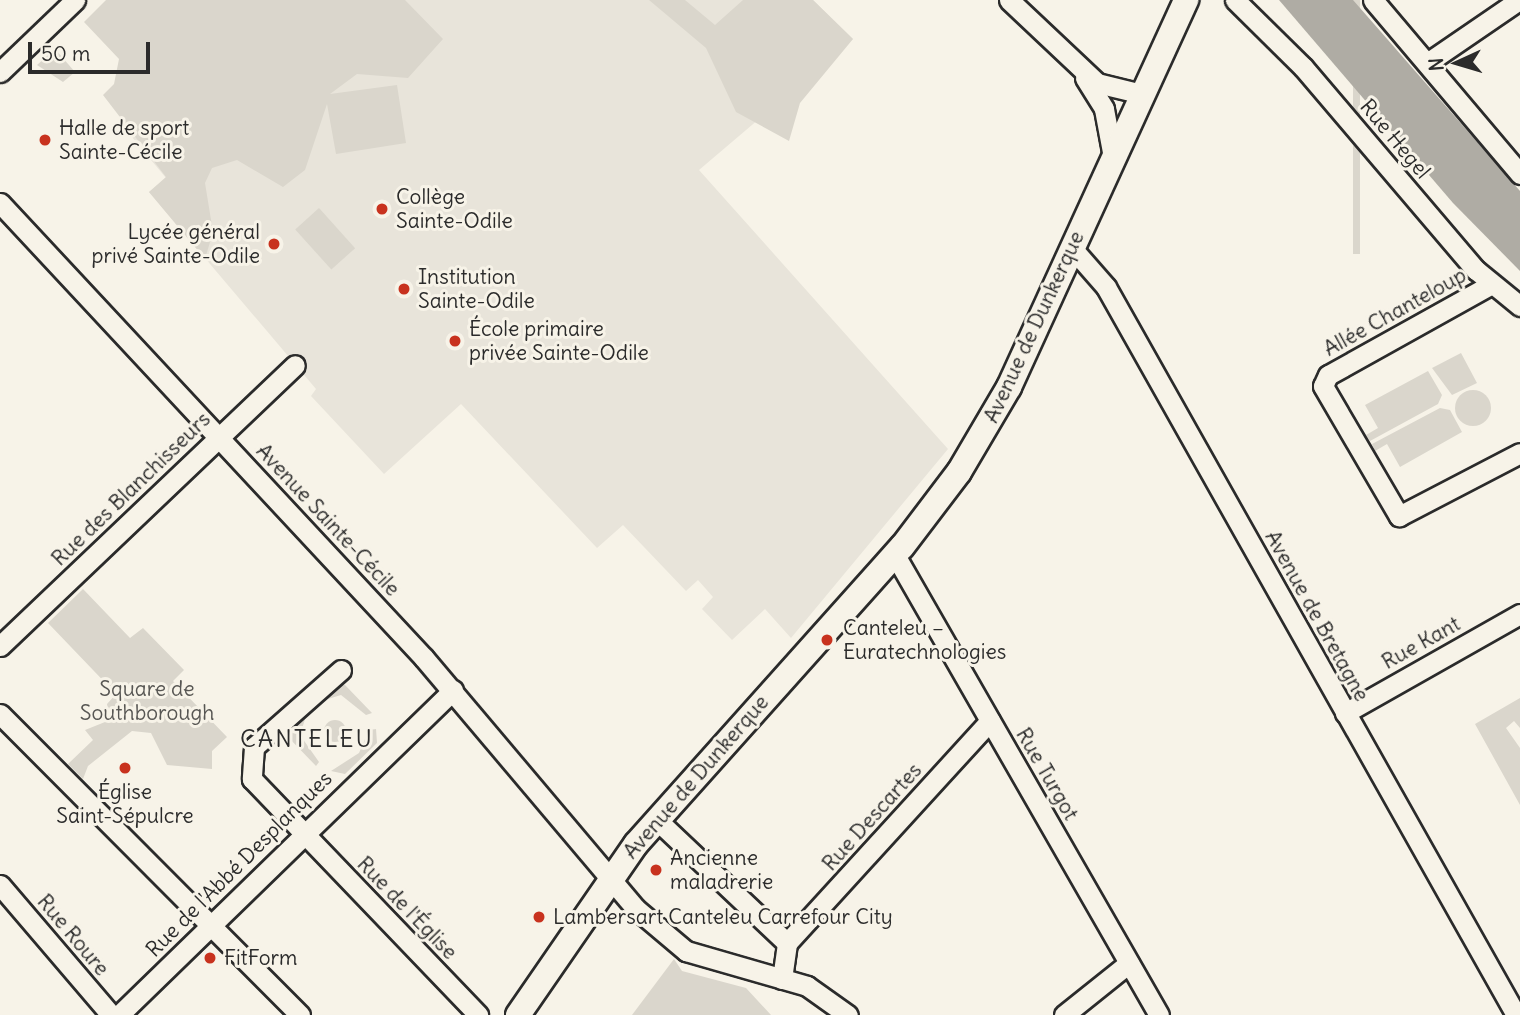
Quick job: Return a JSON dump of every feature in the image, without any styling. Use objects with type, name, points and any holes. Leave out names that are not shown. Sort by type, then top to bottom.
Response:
[{"type":"main road","name":"Avenue de Dunkerque","points":[[518,1015],[608,880],[657,820],[895,555],[945,494],[993,417],[1186,0]]},
{"type":"street","points":[[0,72],[75,0]]},
{"type":"street","points":[[1009,0],[1079,69],[1105,88],[1142,94]]},
{"type":"street","points":[[1028,0],[1038,27]]},
{"type":"street","name":"Rue Hegel","points":[[1235,0],[1303,67],[1490,285],[1520,306]]},
{"type":"street","points":[[1373,0],[1520,174]]},
{"type":"street","points":[[1427,63],[1519,0]]},
{"type":"street","points":[[1079,69],[1104,109],[1113,157]]},
{"type":"street","name":"Avenue Sainte-Cécile","points":[[0,203],[453,690],[608,880],[686,951],[819,991],[848,1015]]},
{"type":"street","name":"Avenue de Bretagne","points":[[1071,247],[1107,287],[1516,1015]]},
{"type":"street","name":"Allée Chanteloup","points":[[1490,285],[1328,375],[1323,386],[1399,516],[1520,453]]},
{"type":"street","name":"Rue des Blanchisseurs","points":[[0,646],[295,365]]},
{"type":"street","name":"Rue Turgot","points":[[895,555],[1159,1015]]},
{"type":"street","name":"Rue Kant","points":[[1345,713],[1520,614]]},
{"type":"street","name":"Rue de l'Église","points":[[341,670],[254,747],[252,779],[478,1015]]},
{"type":"street","name":"Rue de l'Abbé Desplanques","points":[[119,1015],[304,832],[453,690]]},
{"type":"street","points":[[0,713],[299,1015]]},
{"type":"street","name":"Rue Descartes","points":[[787,943],[990,721]]},
{"type":"street","points":[[657,820],[787,943],[782,979]]},
{"type":"street","name":"Rue Roure","points":[[0,885],[111,1015]]},
{"type":"street","points":[[1064,1015],[1129,963]]},
{"type":"shaded area","name":"Institution Sainte-Odile","points":[[261,0],[813,0],[853,39],[699,170],[948,449],[791,638],[765,609],[732,640],[702,609],[713,597],[698,580],[686,591],[623,525],[597,548],[461,404],[384,474],[311,396],[316,389],[149,192],[166,178],[127,131]]},
{"type":"shaded area","points":[[1279,0],[1353,0],[1520,191],[1520,271],[1453,203]]},
{"type":"green space","points":[[106,0],[405,0],[443,39],[408,78],[357,74],[330,94],[397,85],[406,143],[336,154],[327,104],[305,170],[283,187],[237,160],[212,168],[205,183],[213,232],[205,259],[149,192],[166,177],[103,95],[114,84],[119,59],[84,22]]},
{"type":"green space","points":[[649,0],[685,0],[715,25],[743,0],[813,0],[853,39],[800,103],[789,141],[736,112],[706,48]]},
{"type":"green space","points":[[1353,0],[1360,0],[1360,254],[1353,254]]},
{"type":"green space","points":[[55,49],[75,72],[63,82],[37,65]]},
{"type":"green space","points":[[319,208],[355,248],[331,270],[295,229]]},
{"type":"green space","points":[[1461,353],[1477,383],[1452,395],[1432,368]]},
{"type":"green space","points":[[1428,371],[1442,395],[1438,404],[1370,441],[1366,435],[1378,428],[1365,405]]},
{"type":"green space","points":[[1473,390],[1486,395],[1491,408],[1486,421],[1473,426],[1460,421],[1455,408],[1460,395]]},
{"type":"green space","points":[[1440,408],[1450,410],[1462,432],[1400,467],[1387,444],[1375,451],[1372,444]]},
{"type":"green space","name":"Square de Southborough","points":[[83,589],[130,638],[143,628],[184,670],[173,681],[227,737],[212,751],[212,769],[167,765],[151,733],[132,731],[88,766],[83,779],[68,764],[93,740],[85,730],[110,720],[107,704],[116,694],[48,623]]},
{"type":"green space","points":[[345,685],[372,713],[366,715],[341,695],[318,702],[332,686]]},
{"type":"green space","points":[[1520,698],[1520,728],[1514,721],[1506,728],[1520,748],[1520,805],[1475,724]]},
{"type":"green space","points":[[307,713],[300,735],[319,762],[316,766],[288,737],[293,720]]},
{"type":"green space","points":[[335,720],[345,727],[346,731],[339,741],[335,742],[325,735],[324,731],[331,721]]},
{"type":"green space","points":[[376,729],[377,743],[345,774],[331,771],[359,753],[369,730]]},
{"type":"green space","points":[[674,959],[682,971],[746,988],[771,1015],[632,1015]]},
{"type":"place","name":"Halle de sport Sainte-Cécile","points":[[45,140]]},
{"type":"place","name":"Collège Sainte-Odile","points":[[382,209]]},
{"type":"place","name":"Lycée général privé Sainte-Odile","points":[[274,244]]},
{"type":"place","name":"Institution Sainte-Odile","points":[[404,289]]},
{"type":"place","name":"École primaire privée Sainte-Odile","points":[[455,341]]},
{"type":"place","name":"Canteleu – Euratechnologies","points":[[827,640]]},
{"type":"place","name":"Église Saint-Sépulcre","points":[[125,768]]},
{"type":"place","name":"Ancienne maladrerie","points":[[656,870]]},
{"type":"place","name":"Lambersart Canteleu Carrefour City","points":[[539,917]]},
{"type":"place","name":"FitForm","points":[[210,958]]},
{"type":"district","name":"CANTELEU","points":[[307,739]]}]
